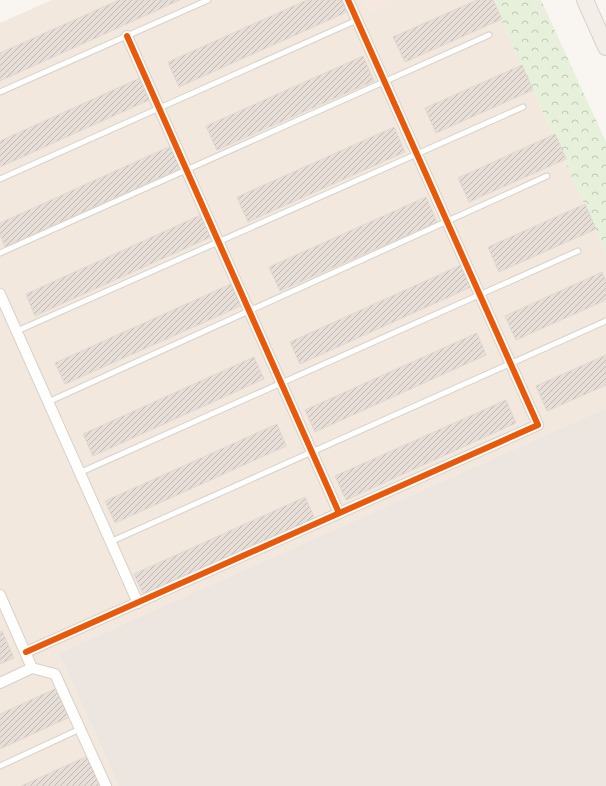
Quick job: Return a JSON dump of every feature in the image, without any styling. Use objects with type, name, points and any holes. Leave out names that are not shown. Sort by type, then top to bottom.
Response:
[{"type":"main road","points":[[585,0],[606,47]]},
{"type":"street","points":[[26,652],[538,425],[386,81],[348,0]]},
{"type":"street","points":[[127,36],[339,514]]},
{"type":"street","points":[[0,294],[138,603]]},
{"type":"street","points":[[0,595],[32,668]]},
{"type":"street","points":[[0,682],[32,668],[55,674],[106,786]]},
{"type":"lane","points":[[0,92],[208,0]]},
{"type":"lane","points":[[0,178],[358,19]]},
{"type":"lane","points":[[0,253],[489,35]]},
{"type":"lane","points":[[16,331],[523,107]]},
{"type":"lane","points":[[48,402],[547,176]]},
{"type":"lane","points":[[79,472],[578,251]]},
{"type":"lane","points":[[110,542],[606,321]]},
{"type":"lane","points":[[0,766],[80,729]]},
{"type":"shaded area","points":[[52,0],[364,0],[370,13],[398,0],[492,0],[606,252],[606,408],[59,653],[119,786],[0,786],[0,23]]},
{"type":"shaded area","points":[[364,0],[398,0],[370,13]]},
{"type":"shaded area","points":[[606,408],[606,786],[119,786],[59,653]]},
{"type":"green space","points":[[492,0],[541,0],[606,142],[606,252]]},
{"type":"building","points":[[119,0],[180,0],[0,81],[0,53]]},
{"type":"building","points":[[307,0],[342,0],[347,12],[179,87],[168,62]]},
{"type":"building","points":[[477,0],[493,0],[502,19],[405,62],[393,37]]},
{"type":"building","points":[[363,56],[374,81],[217,150],[206,126]]},
{"type":"building","points":[[522,65],[533,90],[436,133],[425,108]]},
{"type":"building","points":[[140,78],[149,100],[0,167],[0,141]]},
{"type":"building","points":[[394,127],[405,152],[248,222],[237,197]]},
{"type":"building","points":[[555,134],[566,159],[469,202],[458,178]]},
{"type":"building","points":[[173,145],[183,167],[5,247],[0,235],[0,223]]},
{"type":"building","points":[[426,197],[437,222],[280,291],[269,267]]},
{"type":"building","points":[[585,204],[596,229],[499,272],[488,247]]},
{"type":"building","points":[[203,214],[213,236],[35,316],[26,294]]},
{"type":"building","points":[[461,265],[471,287],[300,364],[290,342]]},
{"type":"building","points":[[602,272],[606,281],[606,300],[516,340],[505,316]]},
{"type":"building","points":[[233,283],[243,305],[65,384],[55,363]]},
{"type":"building","points":[[477,333],[486,355],[315,432],[305,410]]},
{"type":"building","points":[[606,355],[606,385],[547,411],[536,386]]},
{"type":"building","points":[[254,357],[264,379],[93,456],[83,434]]},
{"type":"building","points":[[506,400],[516,423],[346,500],[335,476]]},
{"type":"building","points":[[277,424],[286,446],[115,523],[105,501]]},
{"type":"building","points":[[305,497],[315,519],[144,596],[134,574]]},
{"type":"building","points":[[2,631],[14,658],[0,664],[0,632]]},
{"type":"building","points":[[59,687],[72,716],[0,749],[0,714]]},
{"type":"building","points":[[90,755],[103,784],[99,786],[21,786]]},
{"type":"cycle path","points":[[26,652],[538,425],[348,0]]},
{"type":"cycle path","points":[[127,36],[339,513]]}]
